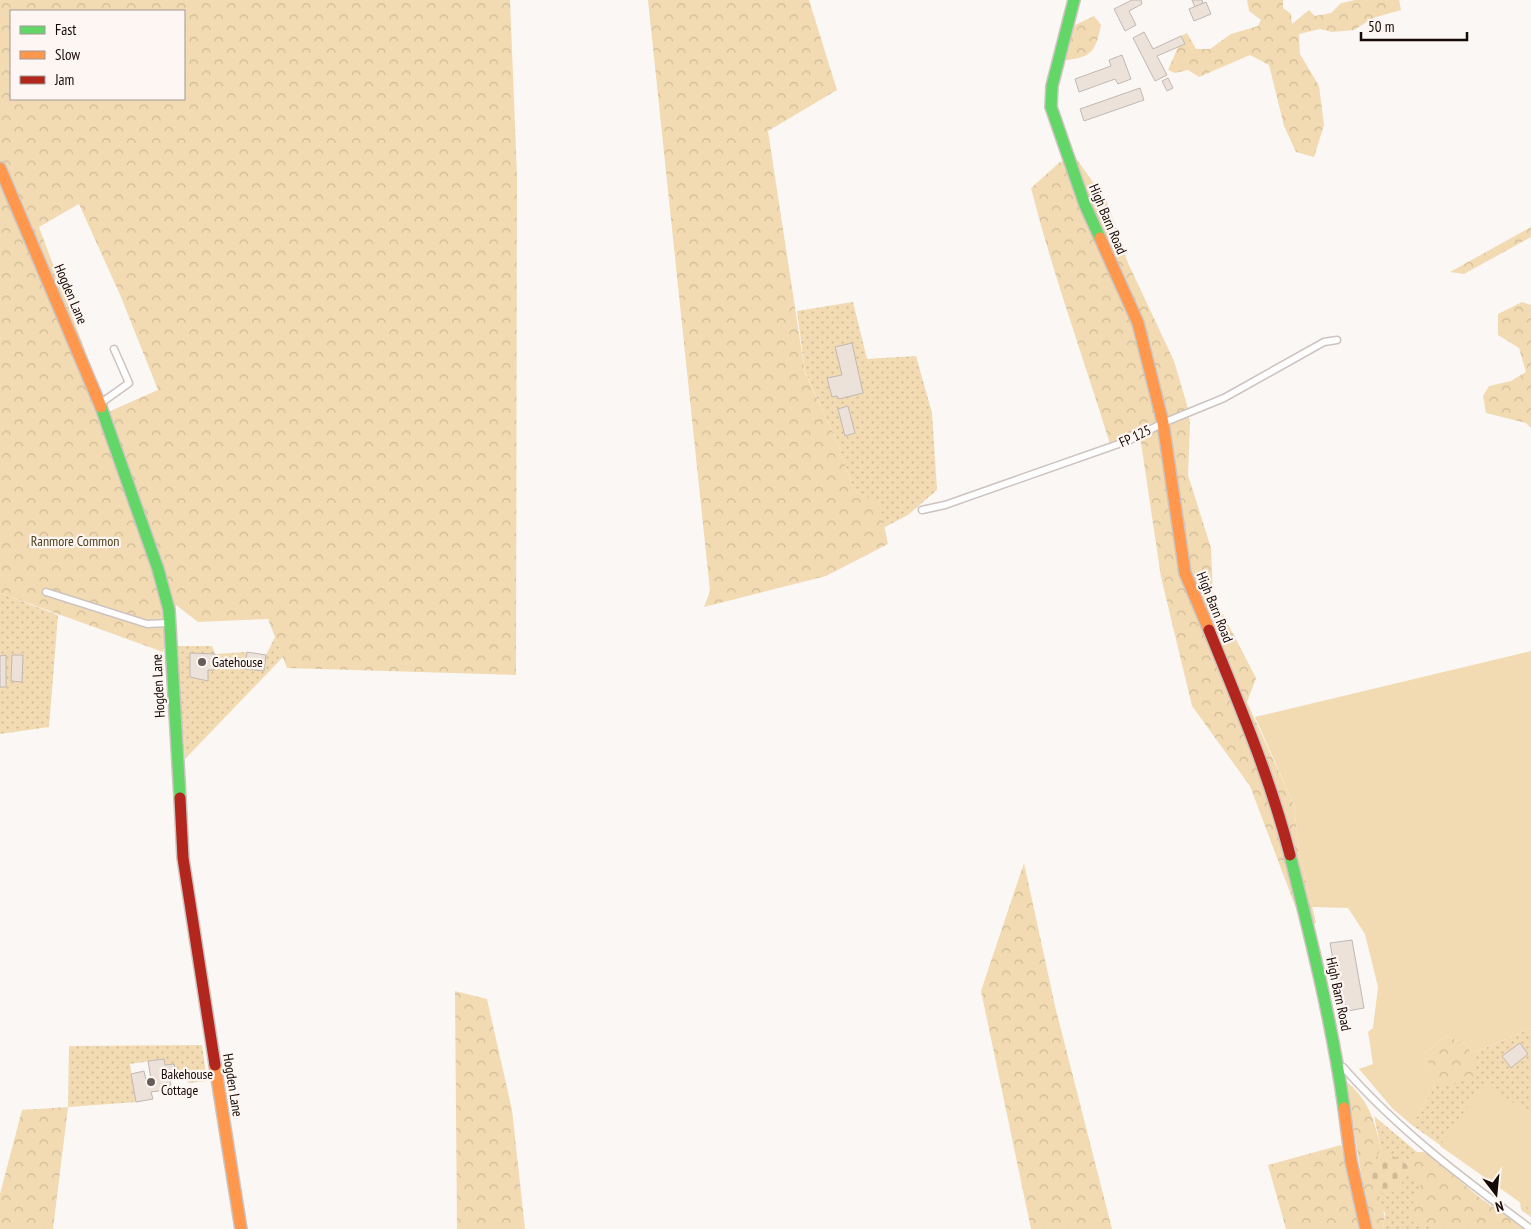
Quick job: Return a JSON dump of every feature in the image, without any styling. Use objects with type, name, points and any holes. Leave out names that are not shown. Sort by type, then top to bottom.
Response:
[{"type":"street","name":"High Barn Road","points":[[1074,0],[1052,86],[1051,107],[1085,205],[1138,323],[1162,423],[1185,573],[1245,718],[1278,809],[1315,953],[1337,1061],[1351,1161],[1366,1229]]},
{"type":"street","name":"Hogden Lane","points":[[0,168],[100,404],[158,569],[168,610],[183,858],[241,1229]]},
{"type":"lane","name":"FP 125","points":[[922,510],[945,505],[1130,440],[1162,423],[1224,398],[1324,342],[1337,340]]},
{"type":"lane","points":[[100,404],[129,383],[114,349]]},
{"type":"lane","points":[[46,592],[147,624],[170,623]]},
{"type":"lane","points":[[1337,1061],[1372,1101],[1417,1141],[1531,1228]]},
{"type":"green space","name":"Ranmore Common","points":[[0,0],[510,0],[517,176],[516,675],[287,668],[268,619],[198,622],[176,605],[163,652],[0,593]],"holes":[[[79,204],[121,297],[158,390],[108,412],[39,227]]]},
{"type":"green space","points":[[648,0],[809,0],[837,90],[768,131],[805,373],[837,441],[853,488],[880,506],[888,544],[826,576],[704,607],[710,591]]},
{"type":"green space","points":[[1247,0],[1283,0],[1283,8],[1291,14],[1292,24],[1309,10],[1315,16],[1331,13],[1341,3],[1355,0],[1399,0],[1401,10],[1373,18],[1354,30],[1332,32],[1320,29],[1299,34],[1300,54],[1319,86],[1324,125],[1314,157],[1296,152],[1284,126],[1269,65],[1250,55],[1199,77],[1188,70],[1175,73],[1168,70],[1178,47],[1185,44],[1181,36],[1187,33],[1196,49],[1210,49],[1231,34],[1258,26],[1261,20],[1249,11]]},
{"type":"green space","points":[[1094,16],[1101,25],[1094,47],[1086,55],[1065,60],[1075,25]]},
{"type":"green space","points":[[1076,158],[1107,202],[1128,263],[1174,361],[1187,405],[1190,423],[1188,475],[1211,548],[1213,595],[1256,678],[1247,702],[1294,805],[1299,850],[1316,923],[1303,927],[1250,786],[1192,706],[1161,577],[1141,443],[1137,433],[1110,444],[1049,253],[1031,188],[1060,162]]},
{"type":"green space","points":[[1531,227],[1531,237],[1464,274],[1450,272]]},
{"type":"green space","points":[[853,302],[867,359],[916,356],[932,413],[937,490],[908,515],[883,528],[879,506],[853,488],[837,441],[805,372],[797,311]]},
{"type":"green space","points":[[1522,302],[1531,305],[1531,428],[1526,423],[1486,413],[1483,396],[1489,386],[1511,381],[1526,372],[1519,348],[1498,335],[1498,314]]},
{"type":"green space","points":[[0,593],[58,615],[49,727],[0,734]]},
{"type":"green space","points":[[275,637],[283,657],[185,759],[176,646],[212,646],[215,654],[247,652],[245,669],[264,671],[266,655]]},
{"type":"green space","points":[[1531,651],[1531,1028],[1471,1054],[1468,1045],[1447,1036],[1425,1053],[1435,1085],[1412,1125],[1393,1109],[1359,1069],[1373,1064],[1368,1032],[1373,1028],[1378,987],[1365,934],[1348,908],[1312,907],[1299,850],[1294,805],[1255,717]]},
{"type":"green space","points":[[1024,863],[1055,1006],[1112,1229],[1031,1229],[981,991]]},
{"type":"green space","points":[[455,991],[487,999],[512,1110],[525,1229],[457,1229]]},
{"type":"green space","points":[[1531,1028],[1531,1217],[1521,1210],[1520,1202],[1412,1125],[1435,1085],[1425,1053],[1471,1054]]},
{"type":"green space","points":[[1447,1036],[1468,1045],[1478,1074],[1452,1084],[1435,1085],[1425,1053]]},
{"type":"green space","points":[[202,1045],[207,1081],[188,1083],[186,1069],[176,1073],[174,1064],[165,1065],[164,1059],[130,1064],[136,1102],[68,1107],[69,1046]]},
{"type":"green space","points":[[1346,1081],[1366,1104],[1373,1120],[1381,1149],[1366,1176],[1375,1189],[1383,1207],[1383,1229],[1370,1229]]},
{"type":"green space","points":[[1484,1083],[1531,1115],[1531,1210],[1440,1146]]},
{"type":"green space","points":[[68,1107],[53,1229],[0,1229],[0,1194],[22,1110]]},
{"type":"green space","points":[[1374,1116],[1417,1152],[1427,1153],[1480,1198],[1525,1229],[1383,1229],[1385,1213],[1366,1176],[1381,1149]]},
{"type":"green space","points":[[1341,1145],[1361,1229],[1286,1229],[1268,1165]]},
{"type":"green space","points":[[1381,1149],[1406,1164],[1409,1168],[1398,1191],[1378,1193],[1366,1176]]},
{"type":"green space","points":[[1417,1152],[1427,1153],[1480,1198],[1525,1229],[1436,1229],[1410,1221],[1412,1205],[1422,1182],[1413,1176],[1406,1164]]},
{"type":"building","points":[[1132,0],[1141,0],[1142,4],[1129,11],[1136,25],[1125,31],[1114,9]]},
{"type":"building","points":[[1192,0],[1202,0],[1203,3],[1195,7]]},
{"type":"building","points":[[1206,2],[1211,14],[1194,21],[1189,9]]},
{"type":"building","points":[[1144,32],[1153,49],[1181,36],[1185,44],[1157,56],[1167,75],[1155,81],[1133,38]]},
{"type":"building","points":[[1122,55],[1131,79],[1118,84],[1115,79],[1079,92],[1075,79],[1111,66],[1109,60]]},
{"type":"building","points":[[1168,78],[1173,88],[1167,91],[1162,81]]},
{"type":"building","points":[[1140,88],[1144,100],[1084,121],[1080,109]]},
{"type":"building","points":[[852,343],[863,393],[839,399],[837,396],[832,397],[827,378],[842,375],[835,347]]},
{"type":"building","points":[[848,406],[855,433],[845,436],[838,409]]},
{"type":"building","points":[[247,652],[266,655],[264,671],[245,669]]},
{"type":"building","name":"Gatehouse","points":[[190,653],[215,654],[214,670],[208,670],[208,681],[190,677]]},
{"type":"building","points":[[6,655],[6,687],[0,687],[0,656]]},
{"type":"building","points":[[12,655],[23,655],[22,682],[11,681]]},
{"type":"building","points":[[1352,940],[1364,1008],[1342,1012],[1330,943]]},
{"type":"building","points":[[1520,1043],[1528,1054],[1511,1068],[1502,1056]]},
{"type":"building","name":"Bakehouse Cottage","points":[[164,1059],[165,1065],[174,1064],[176,1073],[169,1074],[171,1085],[164,1086],[165,1090],[151,1092],[153,1099],[136,1102],[131,1074],[144,1071],[146,1080],[151,1079],[148,1061]]},
{"type":"traffic: fast","points":[[1074,0],[1052,86],[1051,107],[1085,205],[1100,238]]},
{"type":"traffic: fast","points":[[101,407],[158,569],[169,610],[180,798]]},
{"type":"traffic: fast","points":[[1290,855],[1327,1012],[1344,1108]]},
{"type":"traffic: slow","points":[[0,168],[101,407]]},
{"type":"traffic: slow","points":[[1100,238],[1138,323],[1163,423],[1185,573],[1209,630]]},
{"type":"traffic: slow","points":[[215,1065],[241,1229]]},
{"type":"traffic: slow","points":[[1344,1108],[1351,1161],[1366,1229]]},
{"type":"traffic: jam","points":[[1209,630],[1243,713],[1273,797],[1290,855]]},
{"type":"traffic: jam","points":[[180,798],[183,858],[215,1065]]},
{"type":"place","name":"Gatehouse","points":[[202,662]]},
{"type":"place","name":"Bakehouse Cottage","points":[[151,1082]]}]
